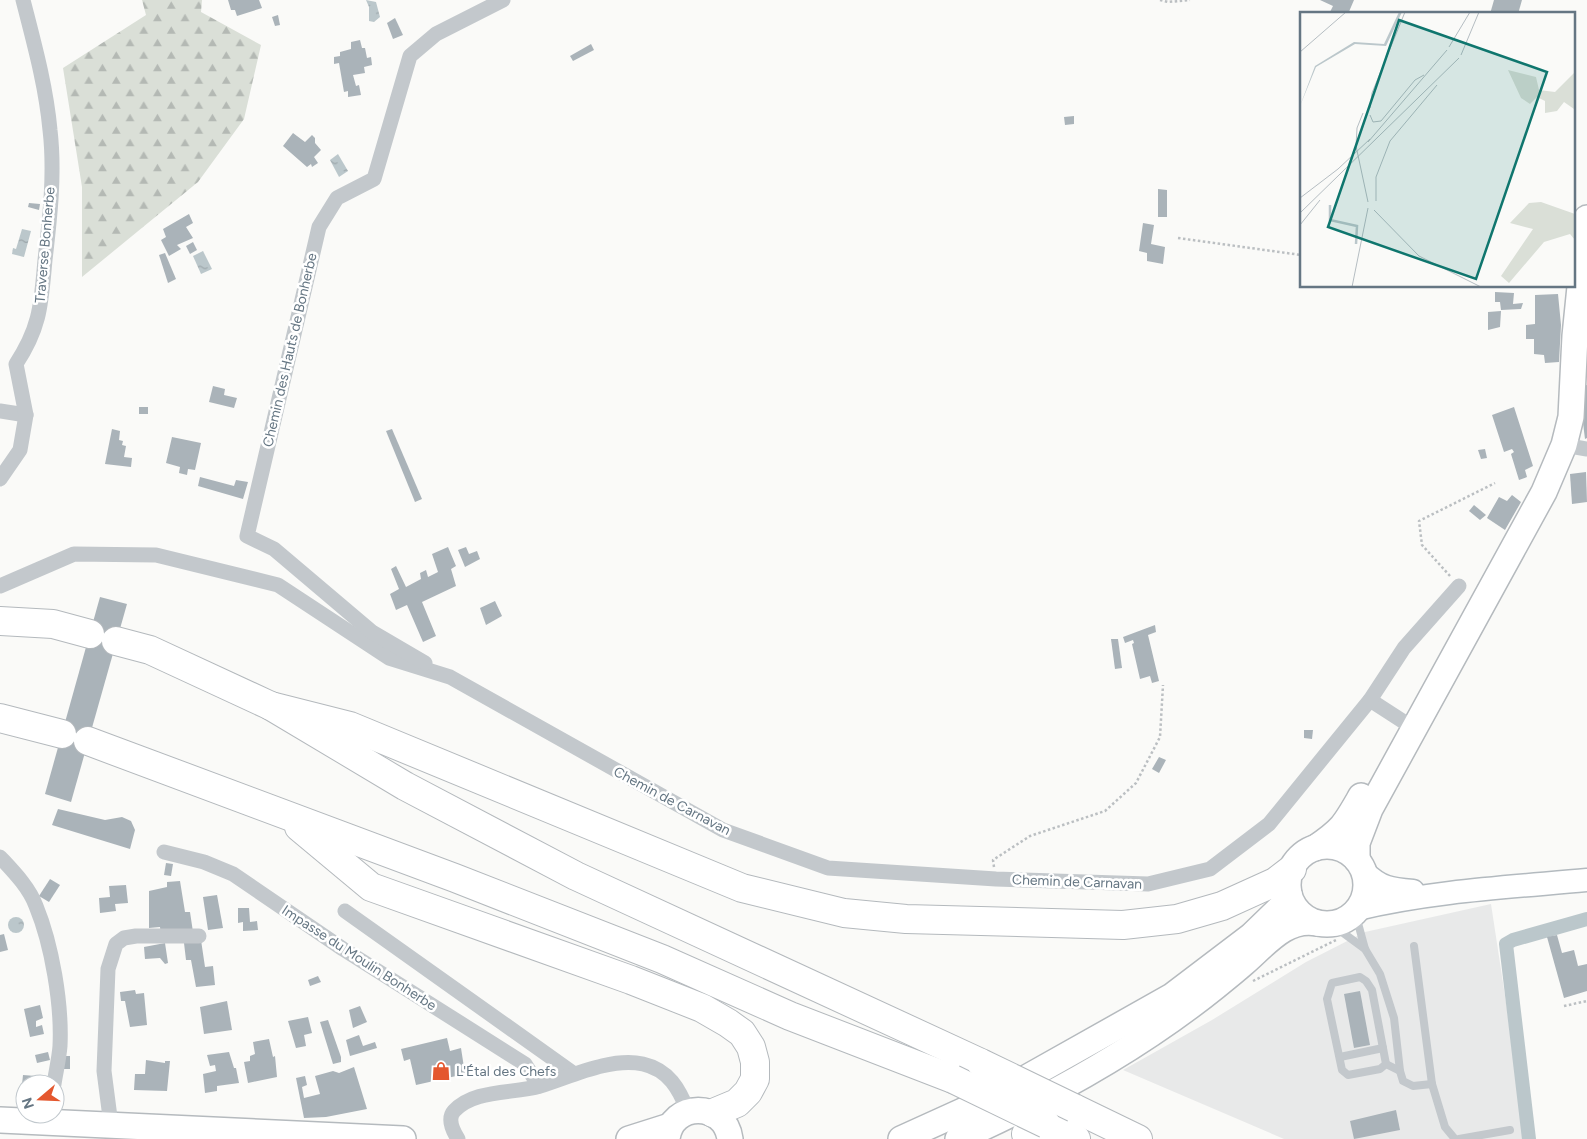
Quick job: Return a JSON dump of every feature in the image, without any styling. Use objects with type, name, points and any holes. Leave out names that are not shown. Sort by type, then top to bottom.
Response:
[{"type":"highway","points":[[0,620],[53,624],[90,634]]},
{"type":"highway","points":[[116,641],[150,650],[271,706],[405,786],[576,876],[981,1062],[1138,1139]]},
{"type":"highway","points":[[271,706],[350,726],[742,888],[844,913],[906,919],[1123,925],[1177,919],[1222,906],[1275,882],[1290,881]]},
{"type":"highway","points":[[0,718],[62,734]]},
{"type":"highway","points":[[88,741],[280,812],[662,959],[944,1084],[1036,1132],[1076,1139]]},
{"type":"highway","points":[[280,812],[371,886],[631,980],[702,1008],[728,1022],[742,1033],[751,1047],[755,1062],[754,1079],[748,1092],[705,1128]]},
{"type":"main road","points":[[959,1139],[1076,1079],[1167,1025],[1243,964],[1278,932],[1295,924],[1324,924],[1345,920],[1356,911],[1364,899],[1366,886],[1360,866],[1357,843],[1370,809],[1544,492],[1576,447],[1571,417],[1575,336],[1587,218]]},
{"type":"main road","points":[[901,1139],[987,1100],[1172,996],[1251,936],[1282,907],[1298,860],[1336,834],[1349,820],[1404,722],[1480,608]]},
{"type":"main road","points":[[1315,848],[1330,846],[1345,850],[1377,884],[1390,889],[1452,893]]},
{"type":"main road","points":[[1356,911],[1386,902],[1452,893],[1587,880]]},
{"type":"main road","points":[[1290,881],[1294,907],[1304,917],[1324,924]]},
{"type":"main road","points":[[0,1120],[15,1119]]},
{"type":"main road","points":[[65,1120],[111,1125],[403,1139]]},
{"type":"main road","points":[[629,1139],[705,1128]]},
{"type":"street","name":"Traverse Bonherbe","points":[[0,479],[20,450],[26,415],[16,364],[26,349],[39,319],[51,208],[50,131],[39,61],[23,0]]},
{"type":"street","name":"Chemin des Hauts de Bonherbe","points":[[450,677],[372,632],[274,549],[247,536],[319,227],[337,198],[374,179],[410,56],[436,34],[503,0]]},
{"type":"street","points":[[0,410],[26,415]]},
{"type":"street","name":"Chemin de Carnavan","points":[[0,586],[74,554],[156,556],[278,585],[389,658],[450,677],[723,830],[828,868],[996,879],[1148,884],[1210,869],[1270,824],[1370,700],[1404,648],[1459,586]]},
{"type":"street","points":[[1370,700],[1404,722]]},
{"type":"street","name":"Impasse du Moulin Bonherbe","points":[[164,852],[204,862],[233,874],[343,949],[525,1064],[540,1086]]},
{"type":"street","points":[[0,856],[21,881],[36,905],[48,947],[57,993],[60,1045],[56,1074]]},
{"type":"street","points":[[345,911],[573,1073]]},
{"type":"street","points":[[111,1125],[104,1071],[108,968],[116,944],[124,938],[136,936],[199,936]]},
{"type":"street","points":[[458,1139],[450,1122],[452,1113],[460,1105],[474,1098],[540,1086],[573,1073],[601,1066],[642,1064],[657,1070],[677,1085],[705,1128]]},
{"type":"lane","points":[[1356,911],[1365,949],[1380,974],[1394,1018],[1400,1071],[1403,1080],[1413,1086],[1432,1084]]},
{"type":"lane","points":[[1324,924],[1365,949]]},
{"type":"lane","points":[[1414,946],[1432,1084],[1445,1127],[1455,1139]]},
{"type":"lane","points":[[1360,977],[1366,981],[1372,990],[1386,1064],[1380,1069],[1348,1075],[1342,1070],[1327,999],[1332,983],[1360,977]]},
{"type":"lane","points":[[1340,1057],[1383,1048]]},
{"type":"lane","points":[[1386,1064],[1400,1071]]},
{"type":"lane","points":[[1459,1139],[1510,1130]]},
{"type":"path","points":[[1160,0],[1168,2],[1190,0]]},
{"type":"path","points":[[1178,238],[1300,255]]},
{"type":"path","points":[[1459,586],[1422,545],[1419,521],[1495,484]]},
{"type":"path","points":[[996,879],[993,860],[1030,836],[1106,811],[1136,783],[1160,737],[1163,685]]},
{"type":"path","points":[[1564,1006],[1587,1001]]},
{"type":"shaded area","points":[[1491,904],[1507,1009],[1523,1139],[1284,1139],[1123,1070],[1212,1020],[1306,962],[1365,932]]},
{"type":"green space","points":[[142,0],[202,0],[201,12],[261,45],[244,119],[198,182],[82,277],[82,187],[63,68],[146,15]]},
{"type":"water","points":[[366,0],[376,2],[380,17],[374,22],[369,21],[369,7]]},
{"type":"water","points":[[338,154],[348,171],[339,177],[330,160]]},
{"type":"water","points":[[22,229],[31,231],[24,257],[12,254],[13,248],[16,249]]},
{"type":"water","points":[[203,251],[212,269],[201,274],[193,256]]},
{"type":"water","points":[[16,917],[24,925],[16,933],[8,925]]},
{"type":"building","points":[[228,0],[259,0],[262,8],[237,16],[235,10],[231,10]]},
{"type":"building","points":[[1320,0],[1354,0],[1349,12],[1330,12],[1333,6]]},
{"type":"building","points":[[1494,0],[1522,0],[1519,12],[1491,12]]},
{"type":"building","points":[[278,15],[280,25],[275,26],[272,17]]},
{"type":"building","points":[[395,18],[403,35],[393,39],[387,23]]},
{"type":"building","points":[[360,40],[362,48],[365,48],[367,58],[371,57],[372,65],[364,67],[365,73],[353,75],[356,86],[359,85],[361,95],[348,97],[348,91],[344,92],[339,63],[334,64],[334,57],[340,56],[340,52],[351,49],[351,42]]},
{"type":"building","points":[[591,44],[594,50],[573,61],[570,56]]},
{"type":"building","points":[[1074,116],[1074,124],[1065,125],[1064,117]]},
{"type":"building","points":[[293,133],[305,142],[312,135],[315,138],[315,143],[321,150],[314,157],[318,163],[312,167],[311,164],[307,167],[283,146]]},
{"type":"building","points":[[1158,189],[1167,190],[1167,217],[1158,217]]},
{"type":"building","points":[[29,203],[40,204],[39,210],[28,207]]},
{"type":"building","points":[[189,214],[193,223],[186,227],[193,238],[177,245],[181,249],[169,256],[161,240],[166,237],[163,229]]},
{"type":"building","points":[[1143,223],[1154,225],[1151,244],[1165,247],[1163,264],[1147,261],[1147,253],[1139,251]]},
{"type":"building","points":[[193,242],[197,250],[190,254],[186,246]]},
{"type":"building","points":[[165,253],[176,279],[168,283],[159,255]]},
{"type":"building","points":[[1495,292],[1514,293],[1513,304],[1523,303],[1521,309],[1501,310],[1500,302],[1495,302]]},
{"type":"building","points":[[1558,294],[1561,325],[1559,362],[1545,363],[1544,355],[1534,354],[1534,339],[1526,339],[1526,325],[1535,324],[1535,295]]},
{"type":"building","points":[[1501,311],[1500,327],[1488,330],[1488,312]]},
{"type":"building","points":[[1587,385],[1587,438],[1585,439],[1580,398],[1582,386]]},
{"type":"building","points":[[213,386],[225,389],[224,395],[237,398],[234,408],[209,402]]},
{"type":"building","points":[[139,407],[148,407],[148,414],[139,414]]},
{"type":"building","points":[[1514,407],[1533,466],[1525,470],[1527,477],[1519,480],[1511,454],[1514,452],[1512,449],[1504,452],[1492,415]]},
{"type":"building","points":[[112,429],[120,431],[119,440],[123,441],[122,445],[126,446],[124,457],[132,458],[131,467],[105,464]]},
{"type":"building","points":[[392,429],[422,499],[415,502],[386,431]]},
{"type":"building","points":[[172,437],[201,443],[195,470],[188,469],[187,475],[179,473],[180,467],[166,463]]},
{"type":"building","points":[[1485,449],[1487,458],[1481,459],[1478,450]]},
{"type":"building","points":[[1586,472],[1587,502],[1572,504],[1570,474]]},
{"type":"building","points":[[200,477],[234,486],[236,480],[248,482],[243,499],[198,486]]},
{"type":"building","points":[[1512,495],[1521,502],[1505,530],[1487,518],[1499,497],[1507,501]]},
{"type":"building","points":[[1474,505],[1486,515],[1480,520],[1469,511]]},
{"type":"building","points":[[448,547],[456,566],[451,569],[456,586],[422,602],[436,636],[423,642],[407,605],[396,610],[390,594],[399,589],[391,569],[396,566],[406,587],[421,579],[420,573],[426,570],[428,577],[438,572],[432,554]]},
{"type":"building","points":[[466,547],[469,554],[477,551],[480,559],[465,567],[458,550]]},
{"type":"building","points":[[100,597],[127,604],[71,802],[45,794]]},
{"type":"building","points":[[495,601],[502,616],[486,625],[480,608]]},
{"type":"building","points":[[1155,625],[1156,632],[1148,635],[1159,681],[1152,683],[1150,676],[1140,679],[1132,644],[1134,643],[1133,640],[1125,643],[1123,637]]},
{"type":"building","points":[[1111,639],[1118,639],[1122,668],[1115,669]]},
{"type":"building","points":[[1304,730],[1313,730],[1312,739],[1304,738]]},
{"type":"building","points":[[1159,757],[1166,760],[1159,773],[1152,769]]},
{"type":"building","points":[[58,809],[105,820],[122,817],[131,821],[135,830],[130,849],[52,825]]},
{"type":"building","points":[[166,863],[173,864],[171,876],[164,875]]},
{"type":"building","points":[[50,879],[60,885],[49,902],[39,896]]},
{"type":"building","points":[[180,881],[185,912],[190,912],[193,932],[161,935],[160,927],[149,928],[149,891],[167,887],[167,882]]},
{"type":"building","points":[[126,885],[128,903],[115,904],[116,911],[100,913],[99,898],[110,897],[109,886]]},
{"type":"building","points":[[217,895],[223,928],[208,930],[203,897]]},
{"type":"building","points":[[238,908],[249,908],[250,922],[257,921],[258,930],[243,931],[243,922],[238,923]]},
{"type":"building","points":[[4,934],[8,950],[0,952],[0,935]]},
{"type":"building","points":[[1557,935],[1562,953],[1574,950],[1578,966],[1587,964],[1587,991],[1564,998],[1547,937]]},
{"type":"building","points":[[201,940],[205,967],[213,966],[215,985],[196,987],[191,960],[186,960],[184,943]]},
{"type":"building","points":[[165,943],[168,963],[165,964],[160,958],[145,959],[144,947]]},
{"type":"building","points":[[318,976],[321,982],[310,986],[308,980]]},
{"type":"building","points":[[135,990],[136,994],[144,993],[147,1025],[130,1027],[125,1001],[121,1001],[120,992]]},
{"type":"building","points":[[1360,991],[1370,1045],[1354,1048],[1344,994]]},
{"type":"building","points":[[227,1001],[232,1030],[204,1034],[200,1007]]},
{"type":"building","points":[[40,1005],[43,1018],[36,1021],[36,1027],[42,1025],[44,1034],[30,1037],[24,1009]]},
{"type":"building","points":[[360,1006],[367,1022],[353,1028],[349,1010]]},
{"type":"building","points":[[308,1017],[312,1033],[304,1035],[306,1046],[296,1048],[288,1021]]},
{"type":"building","points":[[328,1020],[341,1057],[341,1062],[333,1064],[320,1022]]},
{"type":"building","points":[[359,1035],[363,1046],[375,1042],[377,1048],[350,1056],[346,1040]]},
{"type":"building","points":[[447,1038],[450,1051],[461,1048],[465,1074],[416,1085],[410,1059],[404,1061],[401,1049]]},
{"type":"building","points":[[269,1039],[273,1057],[275,1056],[277,1077],[248,1083],[244,1062],[250,1061],[250,1056],[255,1054],[253,1042]]},
{"type":"building","points":[[48,1052],[50,1060],[37,1063],[35,1055]]},
{"type":"building","points":[[229,1052],[234,1068],[236,1068],[239,1083],[217,1086],[217,1091],[205,1093],[203,1074],[216,1071],[215,1065],[210,1066],[207,1055]]},
{"type":"building","points":[[62,1056],[70,1056],[70,1069],[62,1069]]},
{"type":"building","points":[[146,1060],[165,1063],[165,1061],[170,1061],[167,1091],[134,1090],[135,1074],[145,1074]]},
{"type":"building","points":[[354,1067],[367,1109],[326,1117],[304,1118],[296,1078],[305,1076],[307,1085],[302,1087],[304,1098],[320,1094],[315,1076],[333,1071],[339,1073]]},
{"type":"building","points":[[1396,1110],[1400,1130],[1354,1139],[1350,1121]]},
{"type":"waterway","points":[[1529,1139],[1506,944],[1513,940],[1587,919]]},
{"type":"place","name":"L'Étal des Chefs","points":[[441,1071]]}]
